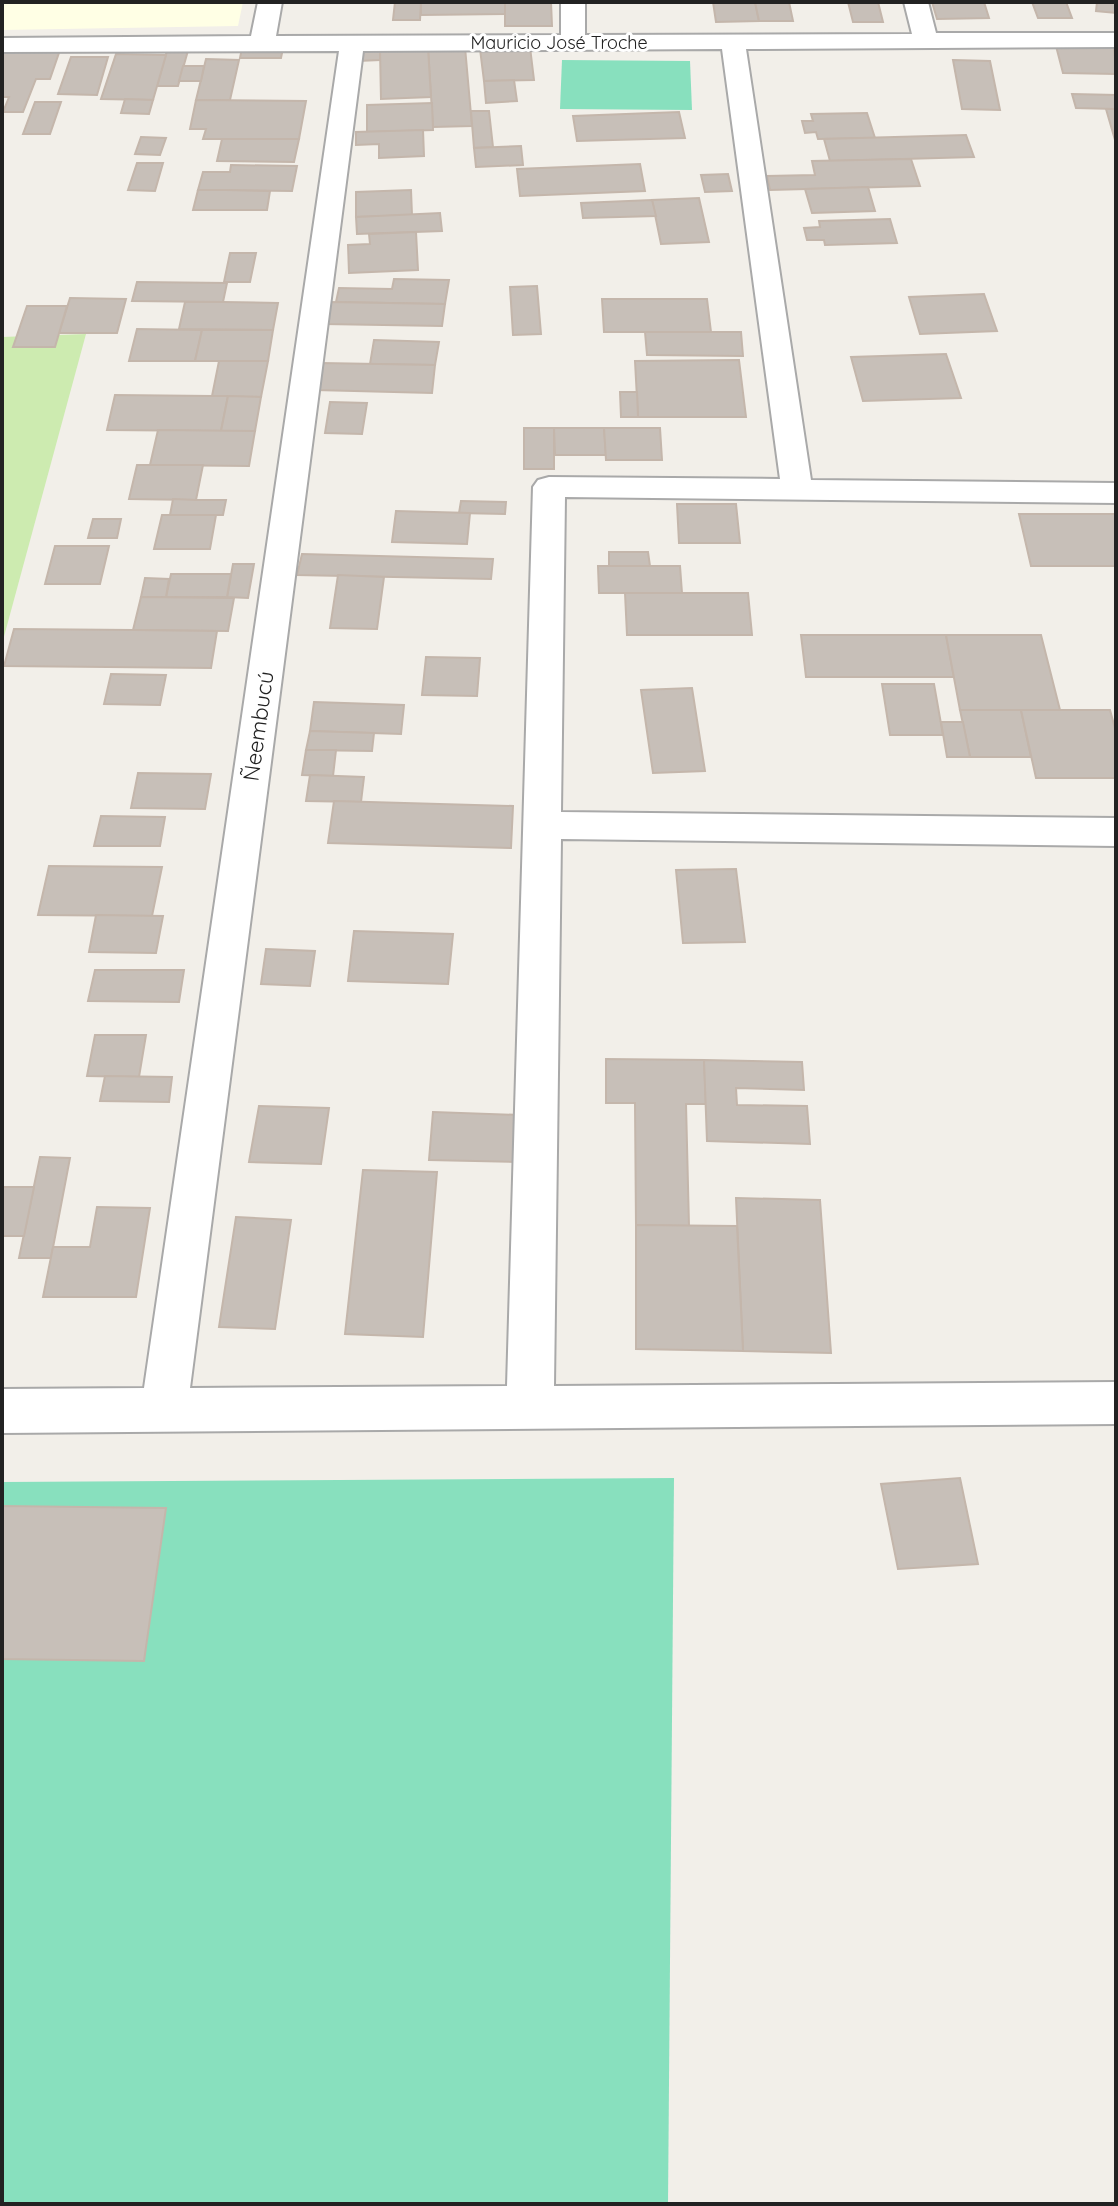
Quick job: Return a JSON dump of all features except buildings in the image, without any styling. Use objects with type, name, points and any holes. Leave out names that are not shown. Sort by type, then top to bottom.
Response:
[{"type":"street","points":[[262,43],[270,2]]},
{"type":"street","points":[[573,2],[573,42]]},
{"type":"street","points":[[916,2],[926,41]]},
{"type":"street","name":"Mauricio José Troche","points":[[2,45],[1116,40]]},
{"type":"street","points":[[733,42],[797,490]]},
{"type":"street","name":"Ñeembucú","points":[[164,1410],[352,43]]},
{"type":"street","points":[[530,1406],[549,487],[1116,493]]},
{"type":"street","points":[[542,825],[1116,832]]},
{"type":"street","points":[[2,1411],[1116,1403]]},
{"type":"shaded area","points":[[2,2],[243,2],[238,26],[2,30]]},
{"type":"green space","points":[[562,60],[690,61],[692,110],[560,109]]},
{"type":"green space","points":[[86,334],[2,644],[2,337]]},
{"type":"green space","points":[[674,1478],[668,2204],[2,2204],[2,1482]]}]
